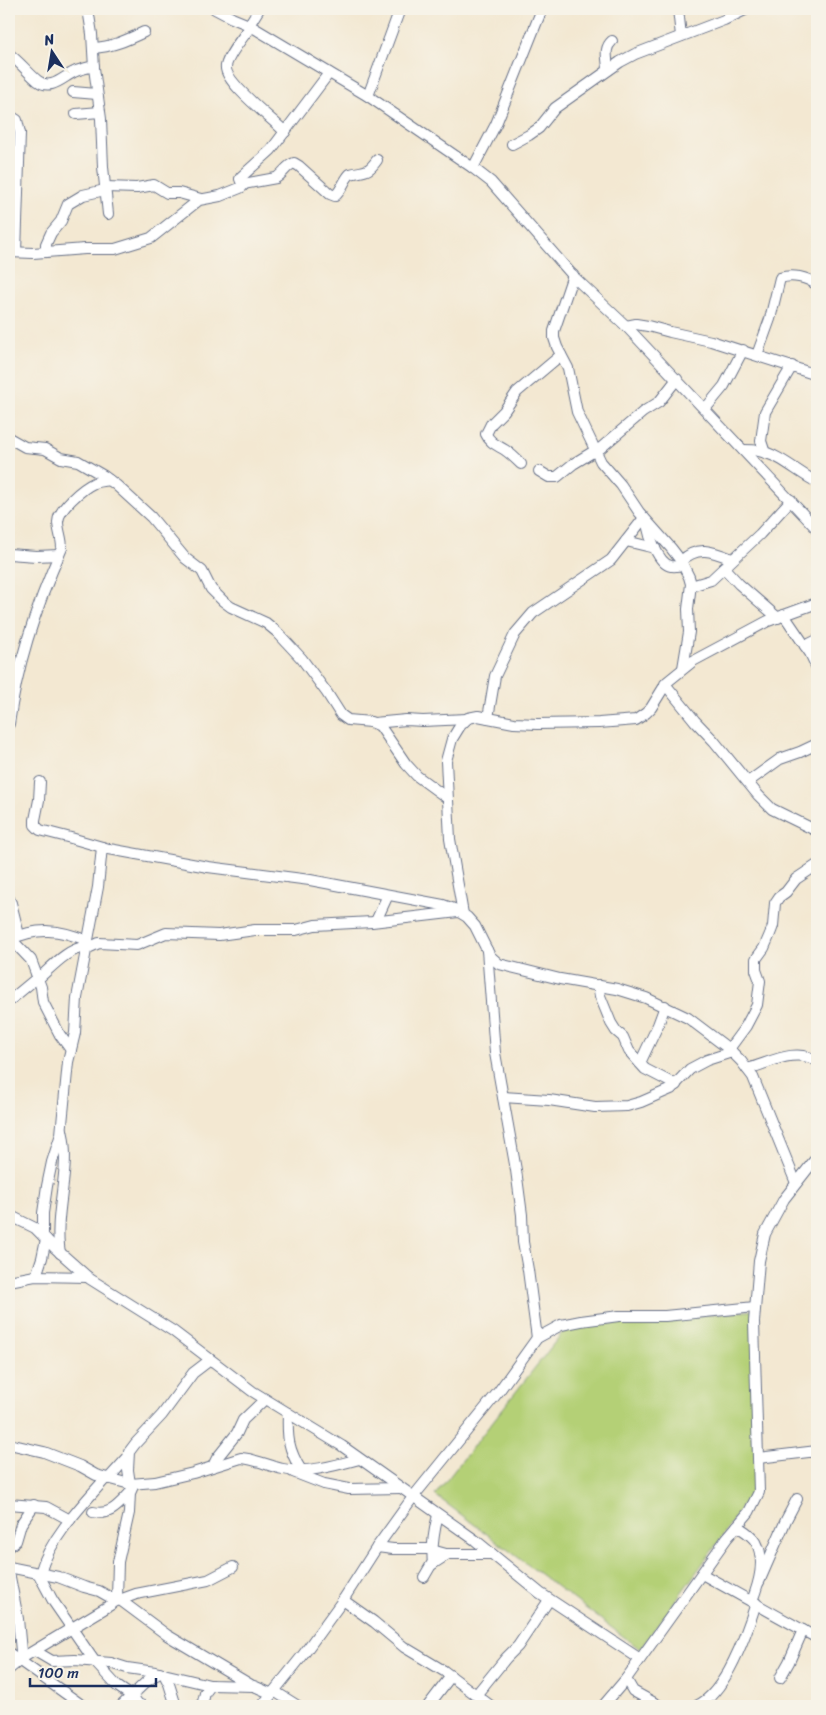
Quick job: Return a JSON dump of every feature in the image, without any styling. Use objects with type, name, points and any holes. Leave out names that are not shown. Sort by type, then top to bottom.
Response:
[{"type":"street","points":[[88,9],[100,112],[108,214]]},
{"type":"street","points":[[216,9],[250,26],[368,96],[491,182],[572,274],[626,326],[791,500],[817,530]]},
{"type":"street","points":[[259,9],[230,56],[226,65],[226,72],[239,90],[285,132]]},
{"type":"street","points":[[368,96],[400,9]]},
{"type":"street","points":[[473,168],[496,124],[542,9]]},
{"type":"street","points":[[678,9],[681,36]]},
{"type":"street","points":[[512,144],[539,128],[555,108],[608,70],[635,54],[724,20],[747,9]]},
{"type":"street","points":[[93,48],[118,44],[144,32]]},
{"type":"street","points":[[608,70],[606,49],[612,41]]},
{"type":"street","points":[[9,54],[40,83],[46,85],[55,83],[75,71],[94,66]]},
{"type":"street","points":[[243,184],[240,179],[241,177],[271,150],[329,74]]},
{"type":"street","points":[[73,92],[97,94]]},
{"type":"street","points":[[76,114],[100,112]]},
{"type":"street","points":[[9,115],[17,120],[20,133],[12,252],[115,249],[151,238],[201,199],[231,192],[240,188],[243,184],[276,178],[290,164],[294,163],[300,166],[330,194],[335,196],[339,193],[343,182],[350,174],[365,172],[372,168],[377,160]]},
{"type":"street","points":[[46,252],[46,244],[50,233],[61,221],[68,204],[83,195],[105,189],[138,188],[154,185],[168,193],[179,193],[201,199]]},
{"type":"street","points":[[572,274],[554,331],[554,338],[568,368],[577,412],[602,462],[645,519],[671,548],[689,577],[691,586],[688,609],[689,632],[683,668]]},
{"type":"street","points":[[757,355],[770,319],[780,278],[786,275],[799,277],[817,285]]},
{"type":"street","points":[[626,326],[636,324],[648,326],[743,350],[817,375]]},
{"type":"street","points":[[705,409],[724,386],[743,350]]},
{"type":"street","points":[[521,464],[488,438],[486,434],[488,428],[504,411],[517,392],[561,354]]},
{"type":"street","points":[[765,453],[761,441],[765,412],[792,366]]},
{"type":"street","points":[[539,471],[548,478],[557,477],[573,464],[596,451],[658,402],[676,379]]},
{"type":"street","points":[[10,441],[25,447],[45,449],[61,458],[78,461],[109,480],[151,517],[185,558],[202,571],[211,588],[223,601],[231,607],[266,623],[277,632],[302,659],[344,719],[374,723],[406,720],[467,719],[478,716],[514,723],[537,724],[636,720],[651,708],[666,684],[683,668],[705,654],[768,621],[817,603]]},
{"type":"street","points":[[743,450],[765,453],[785,462],[804,476],[817,482]]},
{"type":"street","points":[[9,724],[17,676],[31,624],[62,548],[62,540],[57,523],[58,516],[84,489],[94,483],[109,480]]},
{"type":"street","points":[[691,586],[711,580],[760,534],[791,500]]},
{"type":"street","points":[[488,718],[495,676],[515,634],[533,613],[611,560],[645,519]]},
{"type":"street","points":[[645,519],[655,548],[664,563],[669,566],[682,563],[691,552],[696,550],[732,559]]},
{"type":"street","points":[[626,541],[655,548]]},
{"type":"street","points":[[9,554],[59,555]]},
{"type":"street","points":[[724,568],[739,584],[781,617],[805,646],[817,668]]},
{"type":"street","points":[[805,646],[817,640]]},
{"type":"street","points":[[9,669],[17,676]]},
{"type":"street","points":[[666,684],[695,721],[772,809],[817,831]]},
{"type":"street","points":[[460,913],[450,839],[446,761],[452,739],[467,719]]},
{"type":"street","points":[[374,723],[384,730],[412,770],[447,798]]},
{"type":"street","points":[[748,782],[780,759],[817,744]]},
{"type":"street","points":[[40,782],[39,800],[34,820],[37,828],[102,847],[208,866],[310,880],[443,905],[460,913],[475,926],[490,956],[500,964],[560,979],[617,989],[665,1006],[688,1018],[730,1051],[753,1077],[796,1183]]},
{"type":"street","points":[[36,1276],[42,1258],[44,1238],[43,1212],[52,1162],[61,1134],[68,1062],[75,1033],[77,998],[98,887],[102,847]]},
{"type":"street","points":[[503,1097],[549,1100],[595,1107],[612,1108],[627,1106],[664,1092],[698,1065],[730,1051],[757,1005],[760,981],[756,970],[756,959],[764,948],[773,926],[775,902],[796,879],[817,866]]},
{"type":"street","points":[[376,921],[388,895]]},
{"type":"street","points":[[9,899],[11,902],[13,938],[31,960],[38,977],[43,1002],[60,1035],[71,1050]]},
{"type":"street","points":[[9,1001],[67,953],[99,943],[137,945],[166,933],[219,935],[255,930],[296,930],[315,925],[460,913]]},
{"type":"street","points":[[13,938],[36,931],[50,930],[69,933],[87,946]]},
{"type":"street","points":[[486,948],[495,1053],[522,1215],[523,1242],[537,1338]]},
{"type":"street","points":[[598,985],[600,996],[611,1023],[623,1037],[629,1051],[645,1069],[676,1084]]},
{"type":"street","points":[[640,1063],[665,1006]]},
{"type":"street","points":[[747,1069],[799,1054],[809,1056],[817,1061]]},
{"type":"street","points":[[60,1253],[58,1228],[66,1146],[61,1126]]},
{"type":"street","points":[[603,1706],[626,1679],[749,1512],[759,1492],[754,1353],[755,1306],[760,1261],[765,1234],[784,1198],[817,1157]]},
{"type":"street","points":[[9,1215],[35,1228],[88,1277],[173,1331],[265,1399],[401,1488],[475,1540],[549,1600],[640,1659]]},
{"type":"street","points":[[9,1282],[36,1276],[88,1277]]},
{"type":"street","points":[[262,1706],[303,1655],[343,1600],[377,1547],[413,1497],[499,1391],[537,1338],[561,1325],[581,1321],[619,1316],[665,1316],[755,1306]]},
{"type":"street","points":[[143,1706],[117,1686],[95,1662],[52,1601],[39,1573],[45,1559],[70,1520],[128,1457],[135,1444],[162,1415],[193,1373],[210,1360]]},
{"type":"street","points":[[213,1466],[237,1433],[243,1420],[265,1399]]},
{"type":"street","points":[[288,1413],[289,1446],[301,1470]]},
{"type":"street","points":[[9,1444],[44,1452],[107,1479],[131,1487],[241,1458],[248,1458],[288,1470],[324,1484],[349,1489],[401,1488]]},
{"type":"street","points":[[758,1458],[817,1451]]},
{"type":"street","points":[[116,1601],[118,1562],[128,1520],[131,1487],[128,1457]]},
{"type":"street","points":[[288,1470],[340,1464],[359,1459]]},
{"type":"street","points":[[92,1512],[106,1513],[112,1511],[131,1487]]},
{"type":"street","points":[[759,1582],[797,1499]]},
{"type":"street","points":[[9,1504],[46,1507],[70,1520]]},
{"type":"street","points":[[9,1546],[16,1541],[21,1524],[34,1505]]},
{"type":"street","points":[[433,1564],[432,1550],[438,1515]]},
{"type":"street","points":[[696,1706],[706,1703],[719,1686],[730,1668],[750,1622],[759,1582],[761,1556],[755,1540],[737,1526]]},
{"type":"street","points":[[377,1547],[432,1550],[448,1554],[492,1554]]},
{"type":"street","points":[[424,1577],[428,1568],[448,1554]]},
{"type":"street","points":[[9,1567],[67,1579],[84,1588],[99,1591],[143,1616],[168,1635],[252,1686]]},
{"type":"street","points":[[9,1669],[116,1601],[136,1594],[208,1580],[233,1567]]},
{"type":"street","points":[[9,1572],[18,1619],[21,1661]]},
{"type":"street","points":[[702,1574],[817,1638]]},
{"type":"street","points":[[343,1600],[374,1622],[404,1648],[451,1676],[490,1706]]},
{"type":"street","points":[[476,1695],[518,1646],[549,1600]]},
{"type":"street","points":[[780,1678],[789,1662],[802,1630]]},
{"type":"street","points":[[35,1651],[52,1661],[111,1663],[212,1685],[262,1688],[298,1706]]},
{"type":"street","points":[[9,1653],[84,1706]]},
{"type":"street","points":[[121,1706],[148,1681],[162,1674]]},
{"type":"street","points":[[162,1674],[169,1684],[176,1706]]},
{"type":"street","points":[[428,1706],[451,1676]]},
{"type":"street","points":[[626,1679],[633,1691],[647,1703],[660,1706]]},
{"type":"street","points":[[202,1706],[205,1693],[212,1685]]},
{"type":"green space","points":[[756,1310],[760,1478],[720,1540],[640,1649],[435,1495],[566,1328]]}]
